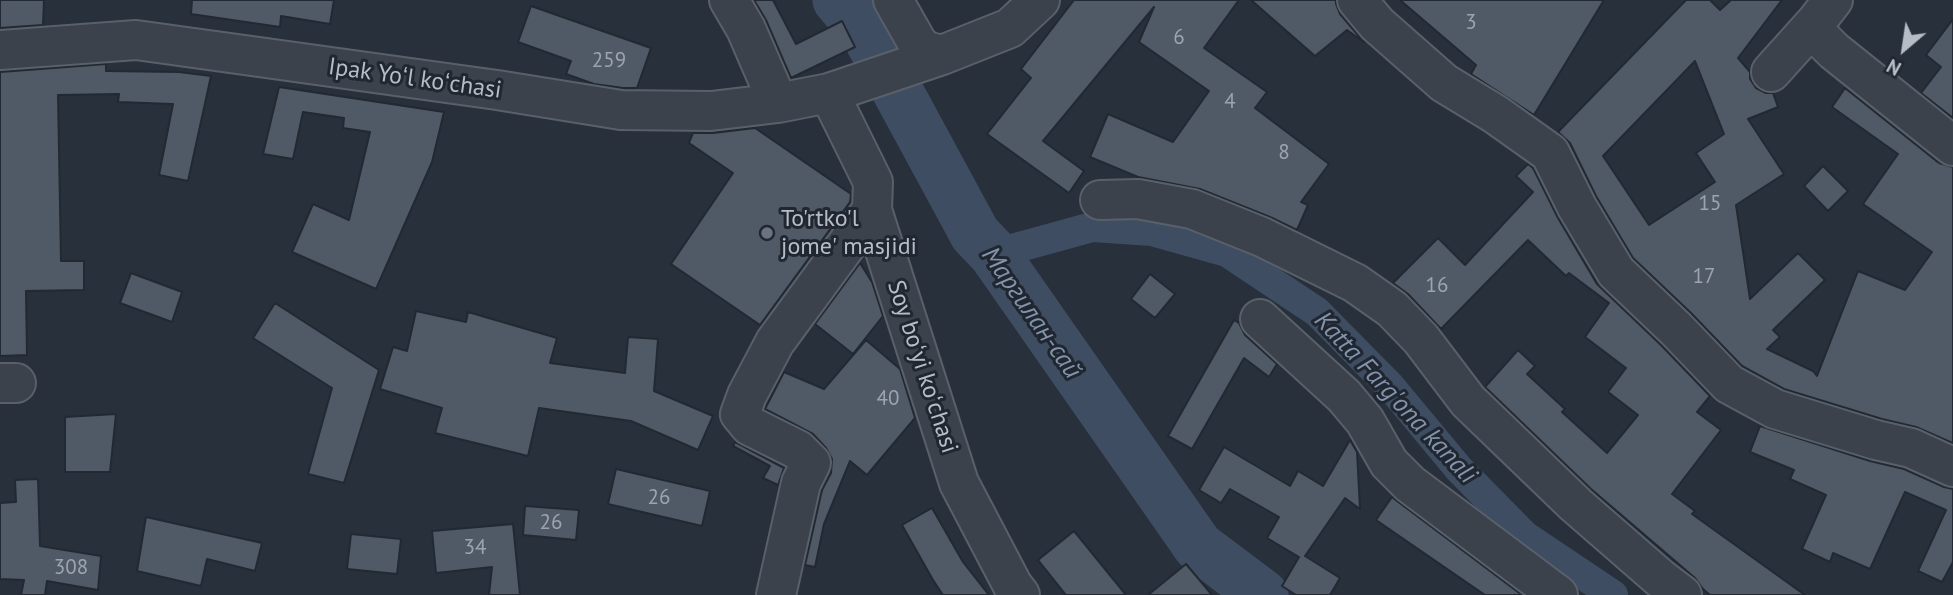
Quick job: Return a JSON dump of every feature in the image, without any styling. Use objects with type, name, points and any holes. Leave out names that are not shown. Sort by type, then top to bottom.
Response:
[{"type":"street","points":[[729,0],[746,29],[778,103]]},
{"type":"street","points":[[893,0],[918,44],[926,51],[942,55]]},
{"type":"street","name":"Ipak Yoʻl koʻchasi","points":[[0,50],[136,40],[621,110],[711,111],[778,103],[829,93],[942,55],[1010,28],[1040,0]]},
{"type":"street","points":[[1357,0],[1377,24],[1444,83],[1495,114],[1550,153],[1577,207],[1616,272],[1729,384],[1775,409],[1910,449],[1953,467]]},
{"type":"street","points":[[1771,72],[1824,11]]},
{"type":"street","points":[[1824,11],[1818,36],[1953,146]]},
{"type":"street","name":"Soy boʻyi koʻchasi","points":[[829,93],[873,181],[872,210],[959,483],[1020,595]]},
{"type":"street","points":[[1100,200],[1138,200],[1192,209],[1262,236],[1355,283],[1392,309],[1421,339],[1468,401],[1576,505],[1682,595]]},
{"type":"street","points":[[776,595],[801,484],[811,463],[798,450],[750,426],[740,414],[747,394],[775,342],[872,210]]},
{"type":"street","points":[[1260,319],[1344,396],[1365,421],[1389,463],[1410,484],[1558,595]]},
{"type":"building","points":[[0,0],[44,0],[43,25],[0,28]]},
{"type":"building","points":[[192,0],[334,0],[330,24],[281,16],[280,27],[191,14]]},
{"type":"building","points":[[754,0],[773,0],[796,44],[842,21],[855,47],[791,78],[766,20]]},
{"type":"building","points":[[1074,0],[1239,0],[1204,48],[1267,92],[1255,108],[1329,164],[1301,202],[1308,205],[1297,230],[1200,189],[1138,177],[1090,157],[1108,114],[1173,142],[1209,91],[1139,42],[1154,7],[1043,141],[1084,171],[1069,193],[987,134],[1031,78],[1021,69]]},
{"type":"building","points":[[1251,0],[1336,0],[1340,14],[1364,42],[1347,30],[1315,56]]},
{"type":"building","points":[[1400,0],[1604,0],[1534,115],[1471,74],[1476,65]]},
{"type":"building","points":[[1686,0],[1710,0],[1720,10],[1731,0],[1782,0],[1738,58],[1750,72],[1750,79],[1756,88],[1773,93],[1778,107],[1748,119],[1784,174],[1736,205],[1750,299],[1798,253],[1825,280],[1773,330],[1780,337],[1767,349],[1813,371],[1817,376],[1858,271],[1905,290],[1932,252],[1863,204],[1898,154],[1832,107],[1845,88],[1939,163],[1953,167],[1953,443],[1916,427],[1784,389],[1742,366],[1633,258],[1596,196],[1570,143],[1558,132]],"holes":[[[1695,61],[1724,134],[1696,153],[1715,182],[1649,225],[1603,156]]]},
{"type":"building","points":[[531,6],[651,48],[637,88],[594,84],[566,74],[571,61],[518,42]]},
{"type":"building","points":[[1953,19],[1953,118],[1921,93],[1941,67],[1926,55]]},
{"type":"building","points":[[106,64],[106,71],[179,72],[211,76],[188,181],[159,175],[173,104],[118,102],[119,94],[58,95],[61,261],[84,261],[84,290],[26,291],[27,355],[0,356],[0,72]]},
{"type":"building","points":[[279,87],[444,112],[432,162],[376,289],[292,252],[313,204],[349,220],[370,132],[343,128],[344,118],[303,112],[293,159],[263,154]]},
{"type":"building","name":"To'rtko'l jome' masjidi","points":[[755,128],[851,194],[850,202],[760,325],[671,264],[733,173],[689,143],[693,133]]},
{"type":"building","points":[[1528,164],[1533,168],[1558,218],[1597,284],[1710,396],[1697,412],[1721,430],[1672,494],[1695,511],[1692,514],[1805,595],[1710,595],[1695,578],[1591,489],[1485,387],[1518,350],[1535,366],[1527,374],[1565,409],[1562,412],[1607,453],[1638,415],[1608,392],[1626,368],[1585,337],[1609,303],[1569,273],[1566,276],[1528,240],[1441,329],[1408,294],[1393,283],[1438,238],[1465,265],[1533,192],[1516,176]]},
{"type":"building","points":[[1823,166],[1848,191],[1828,211],[1804,186]]},
{"type":"building","points":[[860,263],[872,282],[883,316],[853,354],[815,324]]},
{"type":"building","points":[[131,273],[182,292],[172,322],[120,303]]},
{"type":"building","points":[[1150,274],[1175,294],[1155,318],[1131,299]]},
{"type":"building","points":[[275,303],[379,370],[344,483],[308,474],[332,388],[253,338]]},
{"type":"building","points":[[416,311],[466,322],[468,312],[557,338],[550,363],[625,373],[628,337],[658,339],[654,391],[713,416],[698,450],[631,421],[539,408],[528,456],[435,433],[442,408],[380,389],[393,347],[407,351]]},
{"type":"building","points":[[1234,320],[1239,323],[1245,335],[1277,364],[1269,377],[1244,358],[1192,449],[1168,436]]},
{"type":"building","points":[[866,340],[900,369],[915,418],[867,475],[850,461],[824,524],[815,567],[805,565],[822,490],[831,473],[832,459],[813,434],[765,409],[784,372],[824,389]]},
{"type":"building","points":[[116,414],[110,472],[65,472],[65,417]]},
{"type":"building","points":[[1760,426],[1904,469],[1953,489],[1953,562],[1942,582],[1918,571],[1946,510],[1905,492],[1870,569],[1833,553],[1830,562],[1802,549],[1826,495],[1790,479],[1794,470],[1750,452]]},
{"type":"building","points":[[1350,440],[1357,452],[1360,509],[1345,498],[1305,556],[1340,578],[1330,595],[1296,595],[1282,586],[1299,557],[1267,538],[1279,517],[1230,489],[1221,503],[1199,490],[1224,447],[1290,486],[1298,471],[1323,486]]},
{"type":"building","points":[[735,442],[784,468],[778,485],[763,478],[770,466],[733,446]]},
{"type":"building","points":[[616,469],[710,491],[702,526],[608,504]]},
{"type":"building","points":[[38,479],[40,546],[101,556],[98,590],[47,581],[45,595],[21,595],[24,580],[0,579],[0,503],[16,502],[15,480]]},
{"type":"building","points":[[1392,497],[1522,595],[1485,595],[1376,520]]},
{"type":"building","points":[[525,506],[579,510],[576,540],[523,535]]},
{"type":"building","points":[[932,508],[963,562],[989,595],[943,595],[933,580],[902,525]]},
{"type":"building","points":[[146,517],[262,543],[255,571],[207,559],[201,586],[137,571]]},
{"type":"building","points":[[513,524],[520,595],[489,595],[492,567],[436,573],[432,531]]},
{"type":"building","points":[[1074,531],[1126,595],[1066,595],[1038,560]]},
{"type":"building","points":[[351,534],[401,539],[397,574],[347,569]]},
{"type":"building","points":[[1186,564],[1212,595],[1148,595]]},
{"type":"waterway","name":"Маргилан-сай","points":[[838,0],[865,31],[975,234],[994,254],[1198,546],[1263,595]]},
{"type":"waterway","name":"Katta Farg'ona kanali","points":[[994,254],[1092,227],[1152,231],[1227,252],[1317,312],[1390,386],[1459,469],[1525,536],[1613,595]]},
{"type":"place","name":"To'rtko'l jome' masjidi","points":[[767,233]]}]
